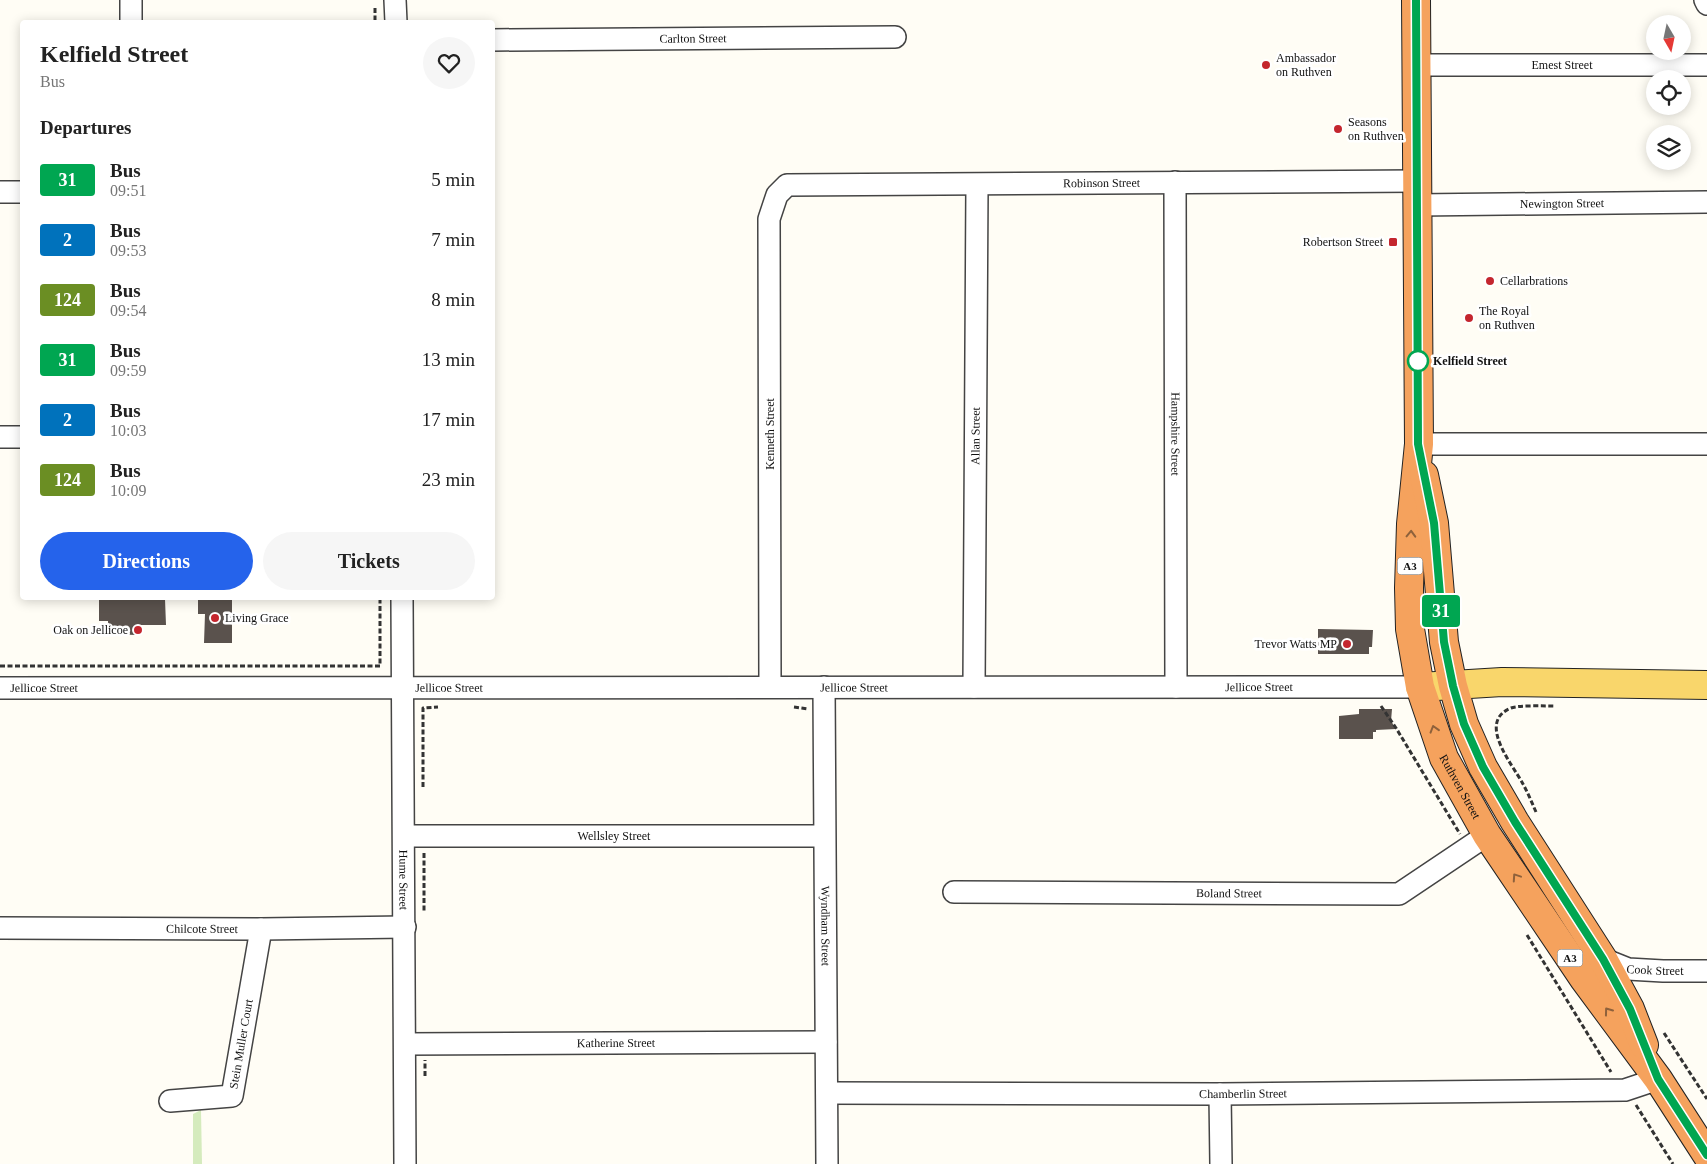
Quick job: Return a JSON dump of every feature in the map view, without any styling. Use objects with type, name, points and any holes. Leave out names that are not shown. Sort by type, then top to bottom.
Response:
[{"type":"highway","name":"Ruthven Street","points":[[1416,0],[1418,444],[1411,524],[1409,588],[1410,628],[1420,687],[1444,758],[1478,841],[1658,1079],[1707,1155]]},
{"type":"highway","name":"Ruthven Street","points":[[1418,444],[1434,523],[1444,642],[1453,686],[1464,724],[1483,767],[1515,822],[1603,959],[1630,1009],[1658,1079]]},
{"type":"main road","name":"Jellicoe Street","points":[[1420,687],[1502,682],[1707,685]]},
{"type":"street","points":[[131,0],[131,20]]},
{"type":"street","points":[[396,0],[396,20]]},
{"type":"street","points":[[1705,0],[1707,4]]},
{"type":"street","name":"Carlton Street","points":[[495,40],[895,36]]},
{"type":"street","name":"Emest Street","points":[[1416,65],[1707,65]]},
{"type":"street","name":"Robinson Street","points":[[787,185],[1176,182],[1417,193]]},
{"type":"street","name":"Hampshire Street","points":[[1176,182],[1176,687]]},
{"type":"street","name":"Kenneth Street","points":[[770,688],[769,219],[778,196],[787,185]]},
{"type":"street","name":"Allan Street","points":[[974,687],[977,185]]},
{"type":"street","points":[[0,192],[20,192]]},
{"type":"street","name":"Newington Street","points":[[1417,193],[1707,202]]},
{"type":"street","points":[[0,438],[20,437]]},
{"type":"street","points":[[1418,444],[1707,444]]},
{"type":"street","name":"Hume Street","points":[[402,600],[403,688],[414,836],[405,927],[415,1044],[405,1164]]},
{"type":"street","name":"Jellicoe Street","points":[[0,688],[1420,687]]},
{"type":"street","name":"Wyndham Street","points":[[824,688],[827,1164]]},
{"type":"street","name":"Wellsley Street","points":[[414,836],[824,836]]},
{"type":"street","name":"Boland Street","points":[[954,892],[1399,894],[1478,841]]},
{"type":"street","name":"Chilcote Street","points":[[0,928],[261,929],[405,927]]},
{"type":"street","name":"Stein Muller Court","points":[[170,1101],[232,1096],[261,929]]},
{"type":"street","name":"Cook Street","points":[[1603,959],[1628,969],[1707,971]]},
{"type":"street","name":"Katherine Street","points":[[415,1044],[826,1042]]},
{"type":"street","name":"Chamberlin Street","points":[[827,1093],[1220,1094],[1625,1090],[1658,1079]]},
{"type":"street","points":[[1220,1094],[1221,1164]]},
{"type":"path","points":[[0,666],[380,666],[380,600]]},
{"type":"path","points":[[1382,706],[1404,740],[1478,841]]},
{"type":"path","points":[[423,708],[423,794]]},
{"type":"path","points":[[1404,740],[1410,737]]},
{"type":"path","points":[[414,836],[424,915]]},
{"type":"path","points":[[1523,930],[1612,1073],[1673,1164]]},
{"type":"path","points":[[415,1044],[425,1078]]},
{"type":"green space","points":[[201,1110],[202,1164],[193,1164],[193,1114]]},
{"type":"building","points":[[99,600],[165,600],[166,625],[137,625],[136,635],[108,634],[108,621],[99,621]]},
{"type":"building","name":"Living Grace","points":[[198,600],[232,600],[232,643],[204,643],[205,614],[198,614]]},
{"type":"building","points":[[1318,629],[1373,630],[1372,647],[1369,647],[1369,654],[1318,654]]},
{"type":"building","points":[[1359,709],[1392,709],[1391,721],[1396,729],[1376,730],[1376,732],[1373,732],[1373,739],[1339,739],[1339,716],[1359,714]]},
{"type":"bus line","name":"31","points":[[1416,0],[1418,444],[1434,523],[1444,642],[1453,686],[1464,724],[1483,767],[1515,822],[1603,959],[1630,1009],[1658,1079],[1707,1155]]},
{"type":"place","name":"Ambassador on Ruthven","points":[[1266,65]]},
{"type":"place","name":"Seasons on Ruthven","points":[[1338,129]]},
{"type":"place","name":"Robertson Street","points":[[1393,242]]},
{"type":"place","name":"Cellarbrations","points":[[1490,281]]},
{"type":"place","name":"The Royal on Ruthven","points":[[1469,318]]},
{"type":"place","name":"Kelfield Street","points":[[1418,361]]},
{"type":"place","name":"Living Grace","points":[[215,618]]},
{"type":"place","name":"Oak on Jellicoe","points":[[138,630]]},
{"type":"place","name":"Trevor Watts MP","points":[[1347,644]]}]
